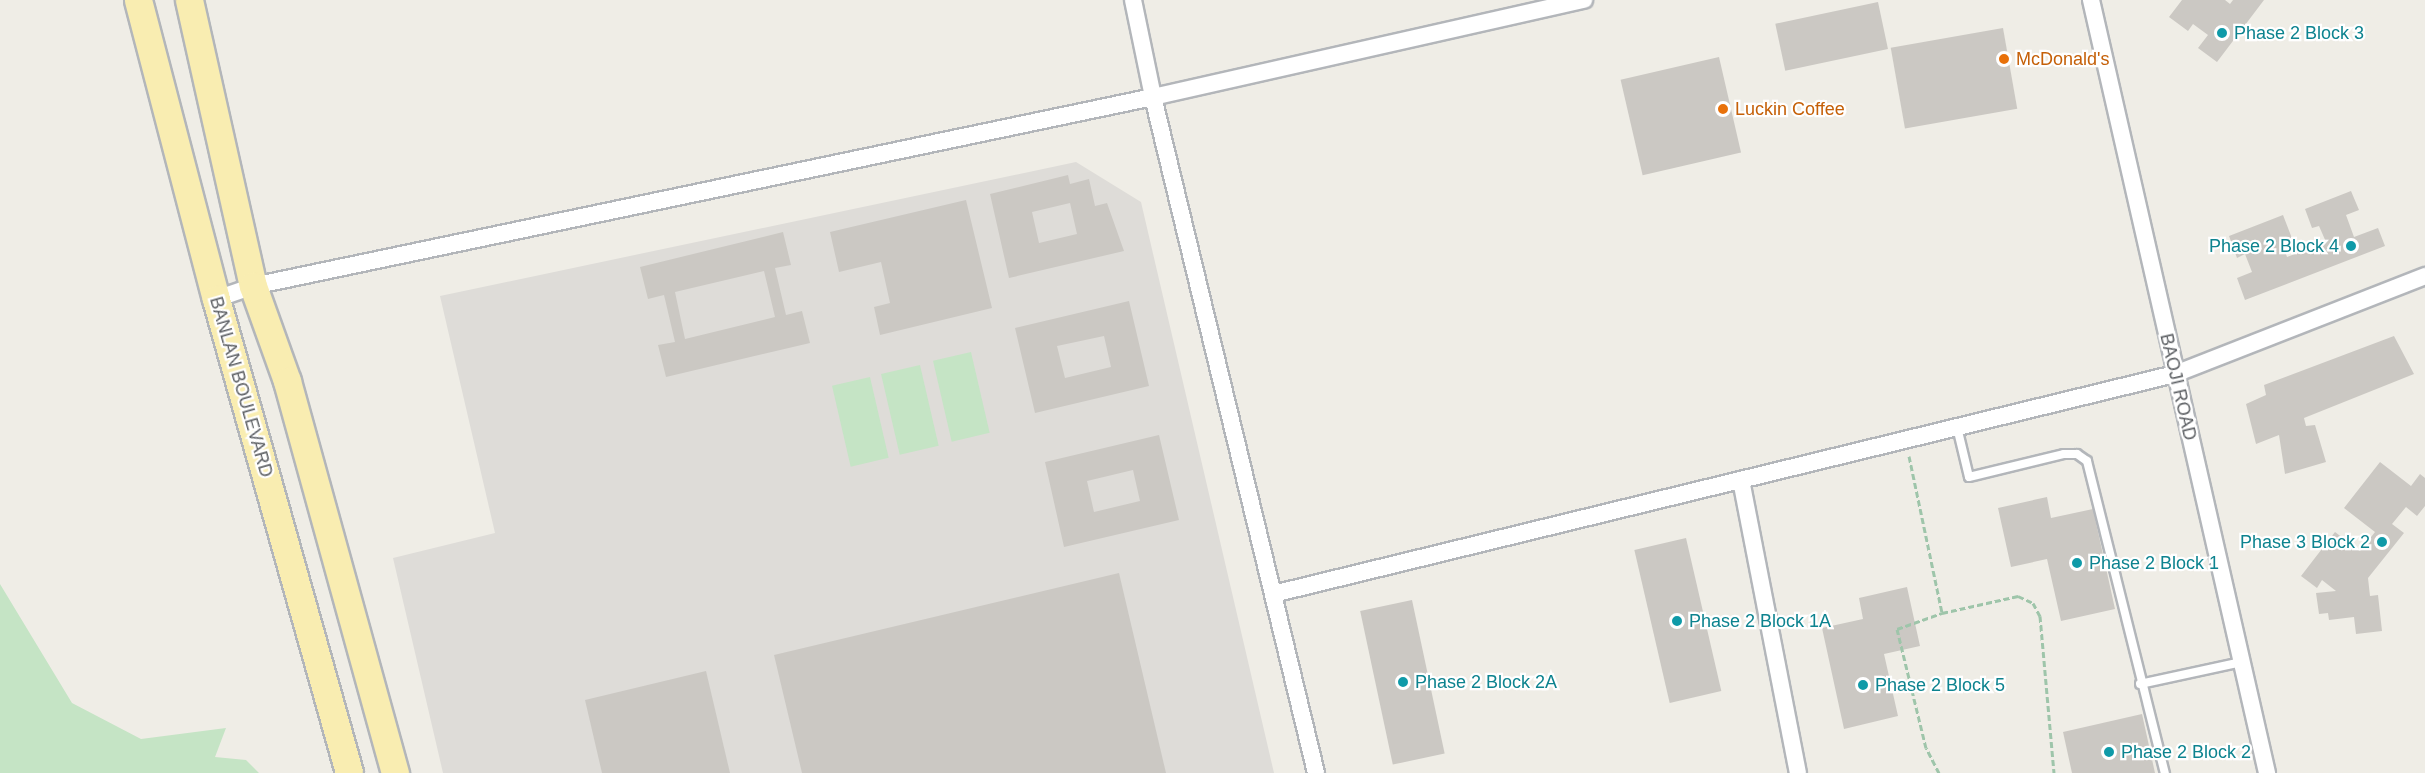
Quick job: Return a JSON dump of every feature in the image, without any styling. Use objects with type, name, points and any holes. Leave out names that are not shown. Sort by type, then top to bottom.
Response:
[{"type":"main road","name":"BANLAN BOULEVARD","points":[[138,0],[216,299],[349,773]]},
{"type":"main road","points":[[189,0],[253,286],[287,381],[395,773]]},
{"type":"street","points":[[1134,0],[1153,98],[1316,773]]},
{"type":"street","points":[[216,299],[253,286],[1153,98],[1584,0]]},
{"type":"street","name":"BAOJI ROAD","points":[[2091,0],[2267,773]]},
{"type":"street","points":[[1273,594],[2175,374],[2425,276]]},
{"type":"street","points":[[1741,480],[1798,773]]},
{"type":"lane","points":[[1957,427],[1969,477],[2064,454],[2076,454],[2087,461],[2140,684],[2165,773]]},
{"type":"lane","points":[[2140,684],[2242,662]]},
{"type":"path","points":[[1906,439],[1942,613]]},
{"type":"path","points":[[1939,773],[1926,748],[1897,629],[1942,613],[2018,596],[2033,603],[2040,616],[2054,773]]},
{"type":"shaded area","points":[[1076,162],[1141,202],[1274,773],[443,773],[393,558],[495,533],[440,296]]},
{"type":"green space","points":[[971,352],[990,433],[952,442],[933,361]]},
{"type":"green space","points":[[920,365],[939,446],[900,455],[881,374]]},
{"type":"green space","points":[[870,377],[889,458],[851,467],[832,386]]},
{"type":"green space","points":[[0,584],[72,703],[141,739],[226,728],[215,757],[246,760],[259,773],[0,773]]},
{"type":"building","name":"Phase 2 Block 3","points":[[2182,0],[2225,0],[2230,4],[2233,0],[2264,0],[2217,62],[2198,48],[2208,35],[2193,24],[2188,31],[2169,17]]},
{"type":"building","points":[[1878,2],[1888,49],[1785,71],[1775,24]]},
{"type":"building","points":[[2003,28],[2017,109],[1905,129],[1891,48]]},
{"type":"building","points":[[1719,57],[1741,152],[1643,175],[1621,80]]},
{"type":"building","points":[[1068,175],[1070,184],[1089,179],[1095,206],[1107,203],[1124,251],[1009,278],[990,194]],"holes":[[[1070,203],[1077,234],[1039,243],[1032,212]]]},
{"type":"building","name":"Phase 2 Block 4","points":[[2351,191],[2359,210],[2346,215],[2354,237],[2378,228],[2385,246],[2245,300],[2237,278],[2252,272],[2245,254],[2237,258],[2229,236],[2283,215],[2293,241],[2283,245],[2287,257],[2326,242],[2319,226],[2312,228],[2305,209]]},
{"type":"building","points":[[966,200],[992,308],[880,335],[874,307],[890,303],[881,262],[839,272],[830,232]]},
{"type":"building","points":[[783,232],[791,265],[775,268],[786,315],[802,311],[810,343],[666,377],[658,345],[675,342],[664,295],[648,299],[640,267]],"holes":[[[764,271],[775,317],[685,339],[675,292]]]},
{"type":"building","points":[[1129,301],[1149,386],[1035,413],[1015,328]],"holes":[[[1104,336],[1111,367],[1065,378],[1057,346]]]},
{"type":"building","points":[[2394,336],[2414,374],[2304,418],[2306,426],[2315,425],[2326,462],[2285,474],[2279,435],[2256,444],[2246,404],[2266,395],[2264,385]]},
{"type":"building","points":[[1159,435],[1179,520],[1064,547],[1045,462]],"holes":[[[1133,470],[1140,501],[1094,512],[1087,481]]]},
{"type":"building","name":"Phase 3 Block 2","points":[[2380,462],[2411,486],[2420,474],[2425,478],[2425,506],[2417,516],[2406,507],[2392,524],[2404,533],[2368,578],[2370,596],[2378,595],[2382,631],[2356,634],[2354,617],[2329,620],[2328,613],[2319,614],[2316,593],[2336,591],[2322,580],[2317,588],[2301,576],[2335,532],[2360,551],[2375,532],[2344,508]]},
{"type":"building","name":"Phase 2 Block 1","points":[[2047,497],[2051,518],[2093,509],[2115,609],[2061,621],[2047,559],[2011,567],[1998,508]]},
{"type":"building","name":"Phase 2 Block 1A","points":[[1686,538],[1721,691],[1670,703],[1634,550]]},
{"type":"building","points":[[1119,573],[1166,773],[802,773],[774,655]]},
{"type":"building","name":"Phase 2 Block 5","points":[[1907,587],[1920,646],[1884,654],[1898,716],[1844,729],[1822,628],[1863,619],[1859,598]]},
{"type":"building","name":"Phase 2 Block 2A","points":[[1412,600],[1445,754],[1393,765],[1360,611]]},
{"type":"building","points":[[706,671],[730,773],[602,773],[585,700]]},
{"type":"building","name":"Phase 2 Block 2","points":[[2142,714],[2155,773],[2072,773],[2063,732]]},
{"type":"place","name":"Phase 2 Block 3","points":[[2222,33]]},
{"type":"place","name":"McDonald's","points":[[2004,59]]},
{"type":"place","name":"Luckin Coffee","points":[[1723,109]]},
{"type":"place","name":"Phase 2 Block 4","points":[[2351,246]]},
{"type":"place","name":"Phase 3 Block 2","points":[[2382,542]]},
{"type":"place","name":"Phase 2 Block 1","points":[[2077,563]]},
{"type":"place","name":"Phase 2 Block 1A","points":[[1677,621]]},
{"type":"place","name":"Phase 2 Block 2A","points":[[1403,682]]},
{"type":"place","name":"Phase 2 Block 5","points":[[1863,685]]},
{"type":"place","name":"Phase 2 Block 2","points":[[2109,752]]}]
